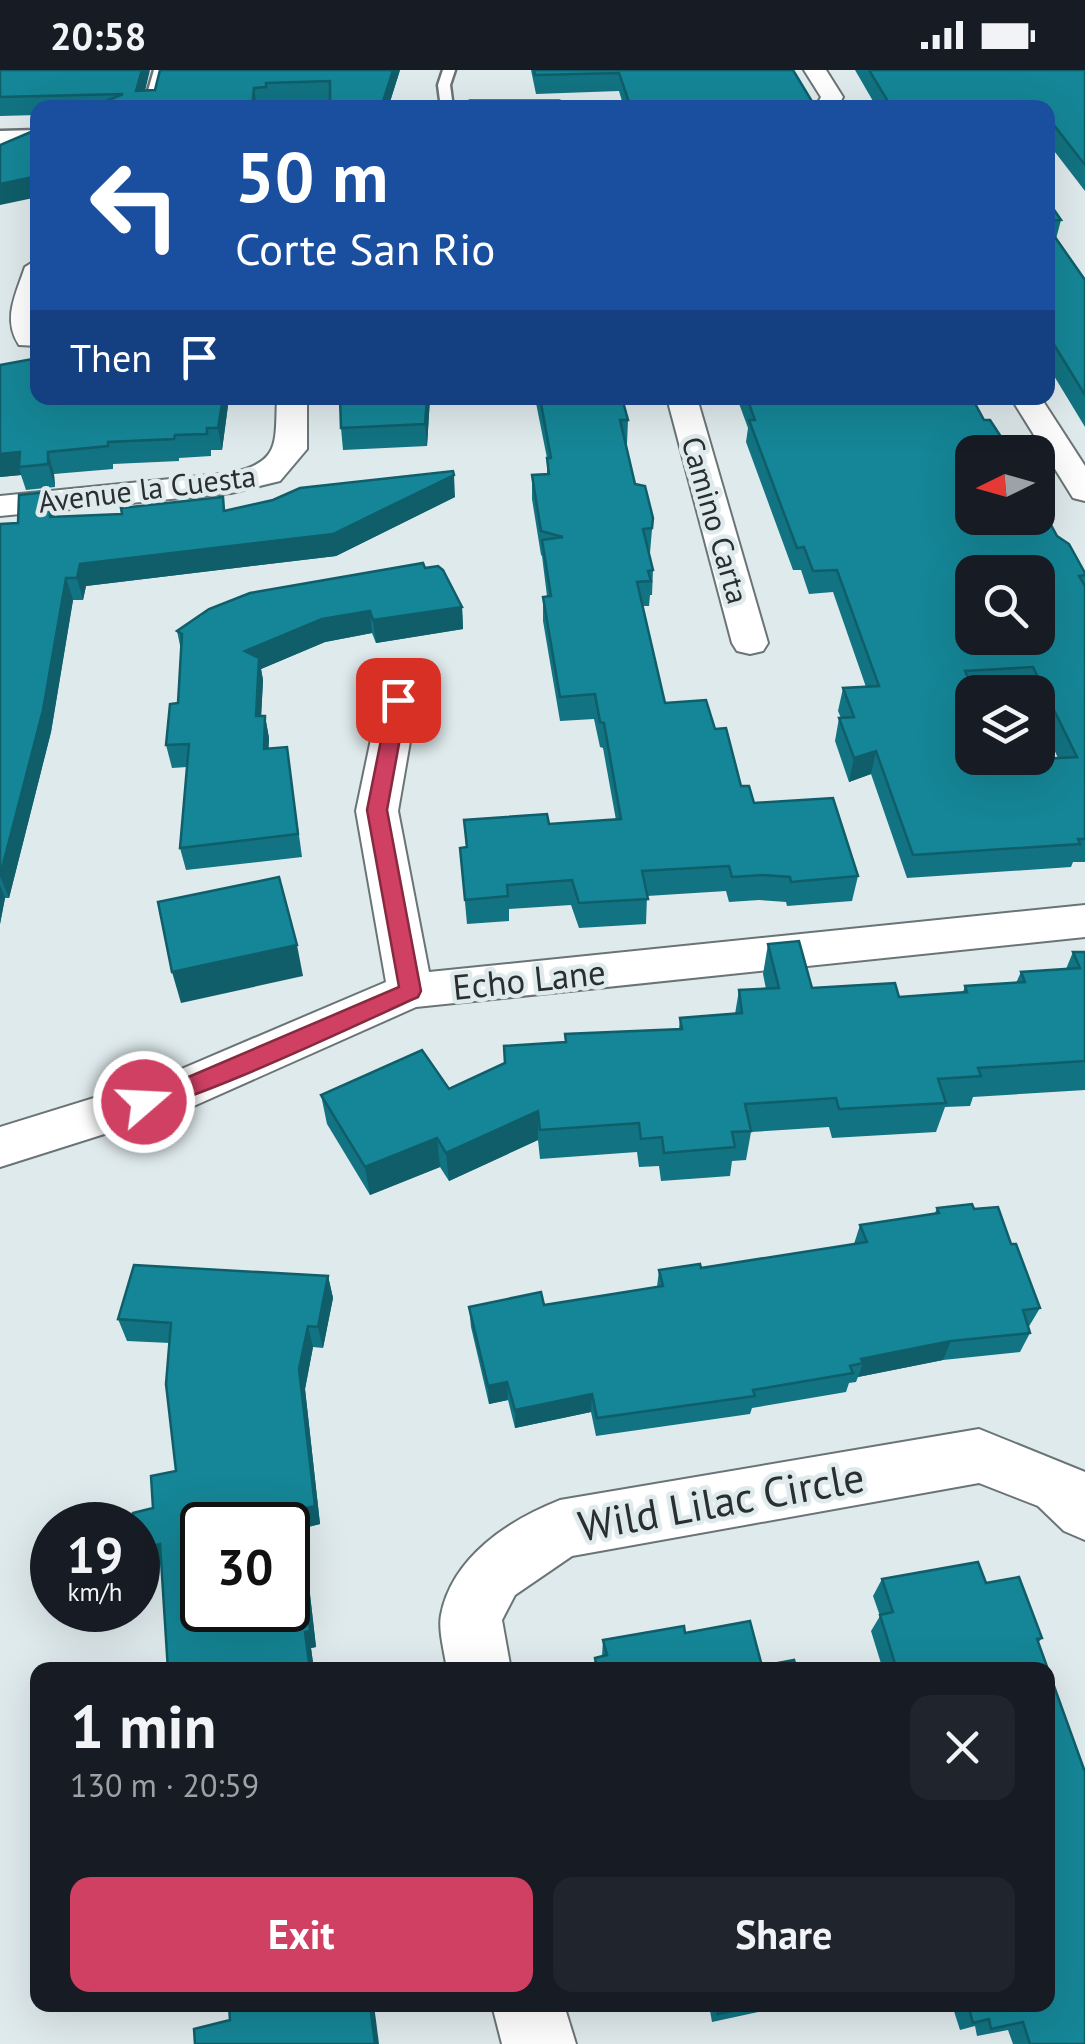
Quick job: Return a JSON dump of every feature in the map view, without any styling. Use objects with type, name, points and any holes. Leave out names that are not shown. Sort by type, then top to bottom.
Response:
[{"type":"street","points":[[815,70],[830,100]]},
{"type":"street","points":[[0,139],[30,138]]},
{"type":"street","points":[[29,339],[23,317],[30,294]]},
{"type":"street","name":"Avenue la Cuesta","points":[[0,506],[231,483],[269,474],[290,448],[292,405]]},
{"type":"street","name":"Camino Carta","points":[[684,405],[750,643]]},
{"type":"street","points":[[1030,405],[1085,491]]},
{"type":"street","points":[[398,700],[377,810],[410,991]]},
{"type":"street","name":"Echo Lane","points":[[0,1148],[179,1090],[410,991],[1085,921]]},
{"type":"street","name":"Wild Lilac Circle","points":[[478,1662],[471,1617],[493,1574],[560,1528],[979,1456],[1071,1499]]},
{"type":"street","points":[[530,2012],[539,2044]]},
{"type":"lane","points":[[152,100],[160,70]]},
{"type":"lane","points":[[446,100],[444,85],[449,70]]},
{"type":"building","points":[[0,70],[142,70],[136,91],[155,90],[160,70],[393,70],[384,100],[330,100],[330,81],[266,83],[266,87],[254,88],[253,100],[109,100],[123,94],[0,97]]},
{"type":"building","points":[[534,70],[793,70],[811,100],[628,100],[619,73],[535,75]]},
{"type":"building","points":[[869,70],[1085,70],[1085,165],[1055,126],[1055,100],[887,100]]},
{"type":"building","points":[[30,132],[30,178],[0,184],[0,145]]},
{"type":"building","points":[[1055,237],[1085,280],[1085,395],[1055,346]]},
{"type":"building","points":[[30,359],[30,405],[222,405],[218,428],[207,428],[207,434],[175,435],[174,439],[108,442],[108,446],[48,452],[48,464],[19,467],[20,452],[0,454],[0,365]]},
{"type":"building","points":[[340,405],[426,405],[425,424],[341,428]]},
{"type":"building","points":[[541,405],[624,405],[628,420],[620,420],[635,484],[645,486],[653,518],[652,528],[643,529],[653,570],[648,571],[651,581],[637,582],[665,703],[706,700],[715,729],[726,728],[741,786],[749,786],[754,803],[833,798],[858,876],[791,882],[790,877],[732,877],[729,866],[642,871],[648,899],[579,903],[572,880],[507,885],[508,896],[465,900],[460,848],[467,847],[464,820],[547,814],[549,824],[621,819],[595,694],[560,697],[543,597],[551,596],[542,540],[563,537],[541,531],[532,475],[549,474],[547,458],[551,458]]},
{"type":"building","points":[[750,405],[976,405],[1000,435],[955,435],[955,535],[1055,532],[1069,544],[1085,573],[1079,576],[1085,586],[1085,839],[1078,839],[1080,844],[913,855],[876,751],[854,758],[839,718],[854,717],[843,688],[879,686],[837,570],[813,571],[804,547],[797,548],[749,420],[755,420]]},
{"type":"building","points":[[453,471],[454,475],[333,534],[80,564],[77,578],[66,578],[43,710],[0,876],[0,524],[18,523],[19,495],[49,492],[50,517],[122,514],[121,508],[223,497],[224,511],[273,500],[300,488]]},
{"type":"building","points":[[423,563],[425,568],[438,566],[443,570],[462,607],[373,620],[370,611],[322,619],[245,651],[259,658],[256,716],[265,716],[264,749],[287,747],[298,834],[180,848],[189,744],[166,745],[170,704],[178,703],[182,634],[177,631],[209,609],[250,593]]},
{"type":"building","points":[[279,877],[297,945],[172,972],[158,902]]},
{"type":"building","points":[[799,941],[812,988],[895,983],[899,997],[967,992],[965,986],[1025,982],[1021,972],[1080,968],[1073,952],[1085,952],[1085,1061],[978,1068],[981,1076],[938,1079],[946,1103],[839,1109],[836,1098],[745,1104],[751,1131],[732,1132],[735,1147],[664,1153],[662,1137],[641,1139],[639,1123],[540,1130],[538,1111],[446,1153],[437,1138],[365,1167],[321,1095],[422,1050],[449,1089],[505,1063],[504,1046],[566,1042],[565,1034],[682,1029],[680,1018],[742,1013],[739,990],[779,988],[768,944]]},
{"type":"building","points":[[972,1204],[974,1209],[998,1207],[1011,1244],[1016,1244],[1040,1308],[1023,1310],[1030,1333],[951,1341],[861,1359],[863,1363],[850,1366],[853,1373],[753,1390],[755,1396],[597,1418],[592,1394],[515,1410],[507,1382],[488,1386],[469,1307],[541,1292],[544,1305],[663,1286],[659,1270],[700,1264],[701,1268],[867,1242],[860,1225]]},
{"type":"building","points":[[134,1265],[328,1276],[318,1327],[308,1326],[299,1369],[315,1506],[310,1507],[310,1502],[180,1502],[180,1632],[305,1632],[309,1662],[167,1662],[160,1502],[153,1502],[151,1476],[176,1471],[166,1384],[171,1323],[118,1319]]},
{"type":"building","points":[[978,1562],[986,1583],[1019,1577],[1042,1638],[1037,1639],[1045,1662],[895,1662],[880,1615],[893,1612],[882,1579]]},
{"type":"building","points":[[750,1621],[761,1662],[596,1662],[595,1658],[607,1655],[603,1640],[684,1626],[685,1633]]},
{"type":"building","points":[[1055,1689],[1085,1772],[1085,2044],[1030,2044],[1023,2022],[991,2029],[989,2019],[973,2023],[970,2012],[1055,2012]]},
{"type":"building","points":[[229,2012],[371,2012],[375,2044],[195,2044],[194,2029],[230,2020]]},
{"type":"route","points":[[144,1102],[410,991],[377,810],[398,700]]}]
